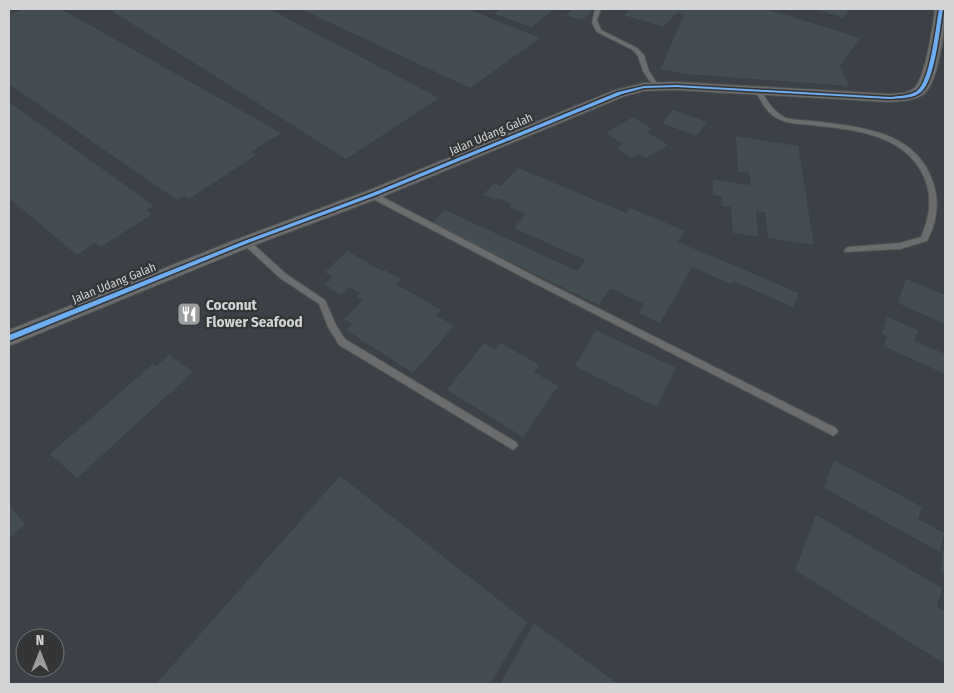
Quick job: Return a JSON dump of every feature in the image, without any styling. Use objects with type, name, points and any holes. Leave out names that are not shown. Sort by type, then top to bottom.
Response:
[{"type":"street","name":"Jalan Udang Galah","points":[[9,338],[246,242],[372,195],[606,97],[633,89],[656,86],[706,86],[882,98],[914,94],[921,90],[929,73],[941,9]]},
{"type":"lane","points":[[598,9],[594,21],[595,26],[599,31],[635,49],[641,55],[646,71],[656,86]]},
{"type":"lane","points":[[757,89],[769,108],[783,120],[842,127],[887,137],[900,143],[917,156],[926,169],[934,192],[933,220],[924,239],[900,246],[848,250]]},
{"type":"lane","points":[[372,195],[833,431]]},
{"type":"lane","points":[[246,242],[283,276],[322,302],[332,327],[342,342],[513,445]]},
{"type":"shaded area","points":[[9,9],[945,9],[945,684],[9,684]]},
{"type":"building","points":[[24,9],[61,9],[281,133],[251,152],[256,155],[189,199],[184,196],[177,200],[9,84],[9,15]]},
{"type":"building","points":[[117,9],[269,9],[439,98],[346,159],[112,11]]},
{"type":"building","points":[[301,9],[467,9],[540,38],[470,88]]},
{"type":"building","points":[[494,9],[546,9],[552,11],[532,27],[495,14],[499,11]]},
{"type":"building","points":[[573,9],[587,9],[592,12],[582,20],[566,15]]},
{"type":"building","points":[[630,9],[766,9],[860,38],[840,66],[849,86],[687,74],[661,69],[684,14],[678,12],[663,27],[624,15]]},
{"type":"building","points":[[815,9],[850,9],[843,18]]},
{"type":"building","points":[[9,102],[154,206],[146,210],[152,214],[101,247],[95,243],[77,255],[9,198]]},
{"type":"building","points":[[673,110],[707,122],[696,136],[662,123]]},
{"type":"building","points":[[633,117],[652,129],[647,132],[668,145],[646,158],[638,154],[632,158],[617,148],[624,144],[606,133]]},
{"type":"building","points":[[736,136],[798,146],[814,245],[768,238],[765,212],[756,211],[758,237],[733,233],[731,207],[722,206],[721,196],[713,195],[713,180],[751,185],[749,173],[738,171]]},
{"type":"building","points":[[518,168],[626,213],[630,208],[685,231],[678,242],[799,293],[793,307],[733,281],[731,284],[692,267],[660,323],[639,313],[644,304],[610,288],[599,305],[448,232],[450,231],[433,222],[445,210],[577,271],[585,260],[514,228],[526,214],[509,207],[512,204],[498,198],[496,200],[483,195],[494,183],[501,186]]},
{"type":"building","points":[[347,251],[382,271],[384,270],[401,279],[396,284],[441,310],[436,315],[454,326],[413,373],[346,330],[352,324],[344,319],[363,300],[357,297],[360,293],[349,287],[341,295],[325,285],[333,277],[325,272]]},
{"type":"building","points":[[906,279],[945,295],[945,324],[898,303]]},
{"type":"building","points":[[887,317],[918,330],[914,341],[945,354],[945,374],[884,346],[887,336],[882,334]]},
{"type":"building","points":[[596,330],[676,368],[657,407],[575,366]]},
{"type":"building","points":[[484,343],[495,350],[501,343],[539,365],[534,372],[558,386],[523,437],[447,390]]},
{"type":"building","points":[[169,355],[193,372],[77,478],[50,454],[153,364],[156,366]]},
{"type":"building","points":[[834,460],[922,507],[918,519],[944,533],[940,552],[824,488]]},
{"type":"building","points":[[340,476],[527,622],[490,684],[156,684]]},
{"type":"building","points":[[9,505],[25,524],[9,538]]},
{"type":"building","points":[[816,515],[942,588],[937,607],[945,611],[945,664],[795,570]]},
{"type":"building","points":[[945,543],[945,574],[941,572]]},
{"type":"building","points":[[534,623],[618,684],[500,684]]},
{"type":"cycle path","points":[[9,338],[246,242],[372,195],[620,93],[644,87],[676,86],[890,98],[913,94],[920,91],[928,77],[941,9]]},
{"type":"place","name":"Coconut Flower Seafood","points":[[189,314]]}]
